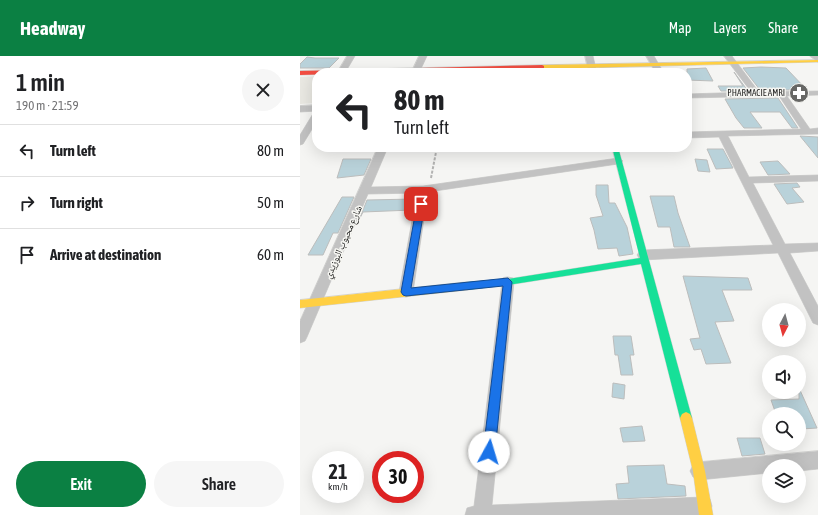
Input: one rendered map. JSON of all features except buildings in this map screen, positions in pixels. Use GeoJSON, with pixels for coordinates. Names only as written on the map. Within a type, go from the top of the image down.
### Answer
{"type":"FeatureCollection","features":[{"type":"Feature","properties":{"kind":"street"},"geometry":{"type":"LineString","coordinates":[[344,68],[351,56]]}},
{"type":"Feature","properties":{"kind":"street"},"geometry":{"type":"LineString","coordinates":[[418,68],[423,56]]}},
{"type":"Feature","properties":{"kind":"street"},"geometry":{"type":"LineString","coordinates":[[589,56],[592,68]]}},
{"type":"Feature","properties":{"kind":"street"},"geometry":{"type":"LineString","coordinates":[[650,56],[657,68]]}},
{"type":"Feature","properties":{"kind":"street"},"geometry":{"type":"LineString","coordinates":[[814,56],[818,61]]}},
{"type":"Feature","properties":{"kind":"street"},"geometry":{"type":"LineString","coordinates":[[613,68],[730,60],[818,61]]}},
{"type":"Feature","properties":{"kind":"street"},"geometry":{"type":"LineString","coordinates":[[730,60],[756,94]]}},
{"type":"Feature","properties":{"kind":"street"},"geometry":{"type":"LineString","coordinates":[[300,73],[312,73]]}},
{"type":"Feature","properties":{"kind":"street"},"geometry":{"type":"LineString","coordinates":[[692,96],[818,93]]}},
{"type":"Feature","properties":{"kind":"street"},"geometry":{"type":"LineString","coordinates":[[781,94],[807,131]]}},
{"type":"Feature","properties":{"kind":"street"},"geometry":{"type":"LineString","coordinates":[[300,109],[312,108]]}},
{"type":"Feature","properties":{"kind":"street"},"geometry":{"type":"LineString","coordinates":[[300,142],[312,122]]}},
{"type":"Feature","properties":{"kind":"street"},"geometry":{"type":"LineString","coordinates":[[692,135],[818,131]]}},
{"type":"Feature","properties":{"kind":"street"},"geometry":{"type":"LineString","coordinates":[[722,134],[818,319]]}},
{"type":"Feature","properties":{"kind":"street","name":"شارع محبوب البوزيدي"},"geometry":{"type":"LineString","coordinates":[[300,337],[317,302],[381,152]]}},
{"type":"Feature","properties":{"kind":"street"},"geometry":{"type":"LineString","coordinates":[[474,515],[704,511],[699,471],[616,152]]}},
{"type":"Feature","properties":{"kind":"street"},"geometry":{"type":"LineString","coordinates":[[365,191],[426,189],[618,161]]}},
{"type":"Feature","properties":{"kind":"street"},"geometry":{"type":"LineString","coordinates":[[745,180],[818,178]]}},
{"type":"Feature","properties":{"kind":"street"},"geometry":{"type":"LineString","coordinates":[[406,292],[426,189]]}},
{"type":"Feature","properties":{"kind":"street"},"geometry":{"type":"LineString","coordinates":[[300,304],[508,282],[644,258],[818,247]]}},
{"type":"Feature","properties":{"kind":"street"},"geometry":{"type":"LineString","coordinates":[[482,515],[508,282]]}},
{"type":"Feature","properties":{"kind":"street"},"geometry":{"type":"LineString","coordinates":[[699,471],[818,460]]}},
{"type":"Feature","properties":{"kind":"path"},"geometry":{"type":"LineString","coordinates":[[426,189],[436,152]]}},
{"type":"Feature","properties":{"kind":"shaded area"},"geometry":{"type":"Polygon","coordinates":[[[312,76],[312,103],[300,104],[300,77],[312,76]]]}},
{"type":"Feature","properties":{"kind":"traffic: fast"},"geometry":{"type":"LineString","coordinates":[[616,152],[686,418]]}},
{"type":"Feature","properties":{"kind":"traffic: fast"},"geometry":{"type":"LineString","coordinates":[[467,286],[508,282],[645,260]]}},
{"type":"Feature","properties":{"kind":"traffic: slow"},"geometry":{"type":"LineString","coordinates":[[542,67],[818,61]]}},
{"type":"Feature","properties":{"kind":"traffic: slow"},"geometry":{"type":"LineString","coordinates":[[300,304],[467,286]]}},
{"type":"Feature","properties":{"kind":"traffic: slow"},"geometry":{"type":"LineString","coordinates":[[686,418],[699,471],[706,515]]}},
{"type":"Feature","properties":{"kind":"traffic: jam"},"geometry":{"type":"LineString","coordinates":[[502,68],[542,67]]}},
{"type":"Feature","properties":{"kind":"traffic: jam"},"geometry":{"type":"LineString","coordinates":[[300,73],[312,73]]}},
{"type":"Feature","properties":{"kind":"place","name":"PHARMACIE AMRI"},"geometry":{"type":"Point","coordinates":[799,93]}},
{"type":"Feature","properties":{"kind":"route"},"geometry":{"type":"LineString","coordinates":[[421,204],[406,292],[508,282],[489,452]]}}]}
